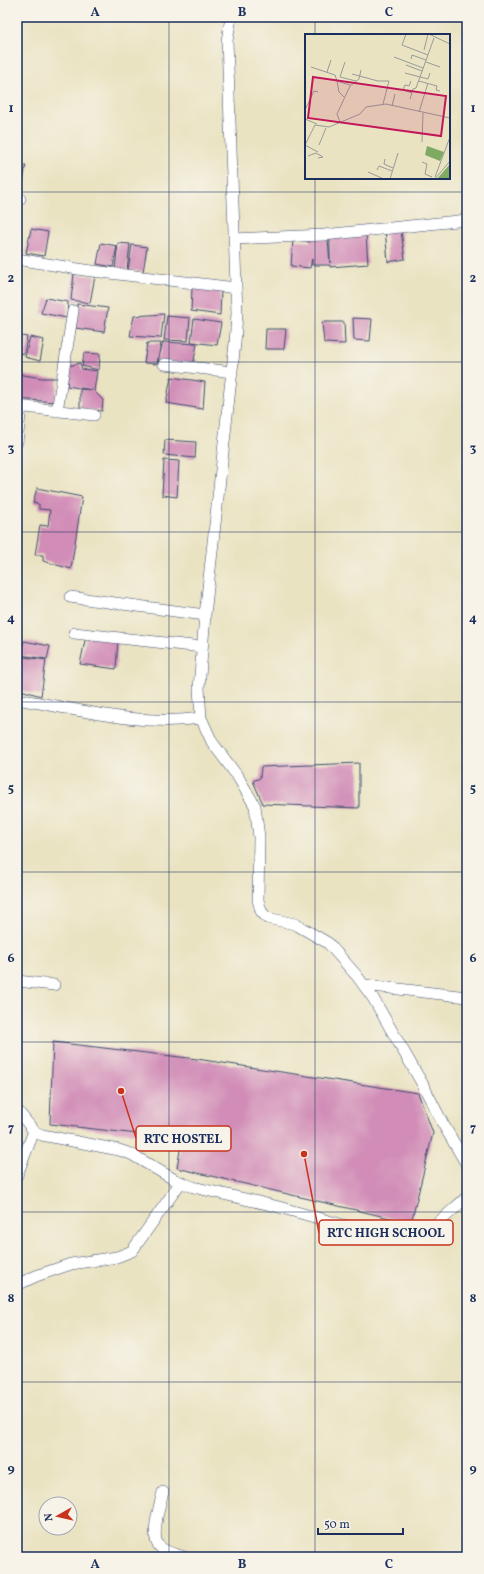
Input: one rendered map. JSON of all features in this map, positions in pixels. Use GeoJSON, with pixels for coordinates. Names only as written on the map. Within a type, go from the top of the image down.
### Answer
{"type":"FeatureCollection","features":[{"type":"Feature","properties":{"kind":"street"},"geometry":{"type":"LineString","coordinates":[[231,17],[227,41],[236,288],[235,343],[202,647],[199,688],[201,718],[212,742],[238,777],[255,806],[259,837],[258,900],[261,911],[267,918],[294,924],[328,943],[364,986],[423,1085],[443,1124],[467,1165]]}},
{"type":"Feature","properties":{"kind":"street"},"geometry":{"type":"LineString","coordinates":[[234,239],[324,235],[467,220]]}},
{"type":"Feature","properties":{"kind":"street"},"geometry":{"type":"LineString","coordinates":[[17,259],[84,270],[236,288]]}},
{"type":"Feature","properties":{"kind":"street"},"geometry":{"type":"LineString","coordinates":[[57,411],[73,311]]}},
{"type":"Feature","properties":{"kind":"street"},"geometry":{"type":"LineString","coordinates":[[164,364],[232,372]]}},
{"type":"Feature","properties":{"kind":"street"},"geometry":{"type":"LineString","coordinates":[[17,442],[19,406],[94,415]]}},
{"type":"Feature","properties":{"kind":"street"},"geometry":{"type":"LineString","coordinates":[[70,597],[205,615]]}},
{"type":"Feature","properties":{"kind":"street"},"geometry":{"type":"LineString","coordinates":[[74,633],[202,647]]}},
{"type":"Feature","properties":{"kind":"street"},"geometry":{"type":"LineString","coordinates":[[17,699],[150,720],[178,721],[201,718]]}},
{"type":"Feature","properties":{"kind":"street"},"geometry":{"type":"LineString","coordinates":[[17,981],[54,985]]}},
{"type":"Feature","properties":{"kind":"street"},"geometry":{"type":"LineString","coordinates":[[364,986],[467,997]]}},
{"type":"Feature","properties":{"kind":"street"},"geometry":{"type":"LineString","coordinates":[[17,1110],[34,1130],[56,1138],[104,1146],[131,1154],[181,1182],[275,1206],[392,1239],[418,1236],[430,1229],[467,1197]]}},
{"type":"Feature","properties":{"kind":"street"},"geometry":{"type":"LineString","coordinates":[[17,1175],[34,1130]]}},
{"type":"Feature","properties":{"kind":"street"},"geometry":{"type":"LineString","coordinates":[[17,1285],[36,1276],[72,1264],[118,1257],[132,1251],[181,1182]]}},
{"type":"Feature","properties":{"kind":"street"},"geometry":{"type":"LineString","coordinates":[[163,1492],[155,1532],[156,1540],[160,1547],[183,1557]]}},
{"type":"Feature","properties":{"kind":"building"},"geometry":{"type":"Polygon","coordinates":[[[17,164],[26,165],[22,187],[17,186],[17,164]]]}},
{"type":"Feature","properties":{"kind":"building"},"geometry":{"type":"Polygon","coordinates":[[[31,229],[48,232],[44,256],[26,253],[31,229]]]}},
{"type":"Feature","properties":{"kind":"building"},"geometry":{"type":"Polygon","coordinates":[[[385,229],[401,231],[405,259],[388,262],[385,229]]]}},
{"type":"Feature","properties":{"kind":"building"},"geometry":{"type":"Polygon","coordinates":[[[366,234],[368,264],[330,267],[330,265],[312,265],[312,259],[310,268],[291,266],[293,240],[310,242],[310,236],[328,240],[330,263],[330,238],[366,234]]]}},
{"type":"Feature","properties":{"kind":"building"},"geometry":{"type":"Polygon","coordinates":[[[101,243],[117,246],[113,267],[97,264],[101,243]]]}},
{"type":"Feature","properties":{"kind":"building"},"geometry":{"type":"Polygon","coordinates":[[[118,243],[130,244],[127,270],[115,269],[118,243]]]}},
{"type":"Feature","properties":{"kind":"building"},"geometry":{"type":"Polygon","coordinates":[[[132,245],[147,247],[143,272],[128,270],[132,245]]]}},
{"type":"Feature","properties":{"kind":"building"},"geometry":{"type":"Polygon","coordinates":[[[74,274],[95,276],[90,303],[71,300],[74,274]]]}},
{"type":"Feature","properties":{"kind":"building"},"geometry":{"type":"Polygon","coordinates":[[[192,288],[221,291],[220,315],[191,311],[192,288]]]}},
{"type":"Feature","properties":{"kind":"building"},"geometry":{"type":"Polygon","coordinates":[[[46,298],[68,302],[67,318],[41,313],[46,298]]]}},
{"type":"Feature","properties":{"kind":"building"},"geometry":{"type":"Polygon","coordinates":[[[77,304],[108,308],[104,332],[75,328],[77,304]]]}},
{"type":"Feature","properties":{"kind":"building"},"geometry":{"type":"Polygon","coordinates":[[[164,314],[161,338],[130,336],[134,316],[164,314]]]}},
{"type":"Feature","properties":{"kind":"building"},"geometry":{"type":"Polygon","coordinates":[[[167,316],[190,318],[188,341],[164,340],[167,316]]]}},
{"type":"Feature","properties":{"kind":"building"},"geometry":{"type":"Polygon","coordinates":[[[353,318],[372,319],[370,341],[354,340],[353,318]]]}},
{"type":"Feature","properties":{"kind":"building"},"geometry":{"type":"Polygon","coordinates":[[[194,319],[221,323],[217,345],[191,342],[194,319]]]}},
{"type":"Feature","properties":{"kind":"building"},"geometry":{"type":"Polygon","coordinates":[[[322,322],[344,322],[345,344],[324,343],[322,322]]]}},
{"type":"Feature","properties":{"kind":"building"},"geometry":{"type":"Polygon","coordinates":[[[266,329],[286,329],[284,349],[265,349],[266,329]]]}},
{"type":"Feature","properties":{"kind":"building"},"geometry":{"type":"Polygon","coordinates":[[[17,335],[27,337],[24,354],[17,352],[17,335]]]}},
{"type":"Feature","properties":{"kind":"building"},"geometry":{"type":"Polygon","coordinates":[[[30,337],[44,340],[40,361],[25,357],[30,337]]]}},
{"type":"Feature","properties":{"kind":"building"},"geometry":{"type":"Polygon","coordinates":[[[163,342],[197,344],[193,365],[158,361],[163,342]]]}},
{"type":"Feature","properties":{"kind":"building"},"geometry":{"type":"Polygon","coordinates":[[[147,343],[161,343],[157,364],[144,363],[147,343]]]}},
{"type":"Feature","properties":{"kind":"building"},"geometry":{"type":"Polygon","coordinates":[[[84,353],[100,354],[99,370],[82,366],[84,353]]]}},
{"type":"Feature","properties":{"kind":"building"},"geometry":{"type":"Polygon","coordinates":[[[80,363],[82,369],[97,371],[94,391],[103,400],[102,411],[80,409],[80,389],[92,390],[67,386],[69,366],[80,363]]]}},
{"type":"Feature","properties":{"kind":"building"},"geometry":{"type":"Polygon","coordinates":[[[17,374],[42,378],[58,378],[55,402],[17,399],[17,374]]]}},
{"type":"Feature","properties":{"kind":"building"},"geometry":{"type":"Polygon","coordinates":[[[171,377],[205,382],[203,409],[166,403],[171,377]]]}},
{"type":"Feature","properties":{"kind":"building"},"geometry":{"type":"Polygon","coordinates":[[[165,440],[196,442],[195,458],[164,455],[165,440]]]}},
{"type":"Feature","properties":{"kind":"building"},"geometry":{"type":"Polygon","coordinates":[[[164,460],[179,461],[177,497],[162,495],[164,460]]]}},
{"type":"Feature","properties":{"kind":"building"},"geometry":{"type":"Polygon","coordinates":[[[37,488],[82,497],[71,569],[43,561],[43,555],[35,555],[40,525],[48,526],[50,510],[39,509],[39,504],[33,503],[37,488]]]}},
{"type":"Feature","properties":{"kind":"building"},"geometry":{"type":"Polygon","coordinates":[[[86,636],[118,640],[116,669],[80,664],[86,636]]]}},
{"type":"Feature","properties":{"kind":"building"},"geometry":{"type":"Polygon","coordinates":[[[24,641],[50,646],[47,659],[20,655],[24,641]]]}},
{"type":"Feature","properties":{"kind":"building"},"geometry":{"type":"Polygon","coordinates":[[[17,656],[46,660],[41,696],[17,689],[17,656]]]}},
{"type":"Feature","properties":{"kind":"building"},"geometry":{"type":"Polygon","coordinates":[[[359,763],[359,808],[263,804],[253,781],[260,778],[261,767],[359,763]]]}},
{"type":"Feature","properties":{"kind":"building"},"geometry":{"type":"Polygon","coordinates":[[[53,1042],[197,1059],[418,1093],[433,1133],[411,1223],[177,1168],[182,1139],[50,1124],[53,1042]]]}},
{"type":"Feature","properties":{"kind":"place","name":"RTC HOSTEL"},"geometry":{"type":"Point","coordinates":[121,1091]}},
{"type":"Feature","properties":{"kind":"place","name":"RTC HIGH SCHOOL"},"geometry":{"type":"Point","coordinates":[304,1154]}}]}
